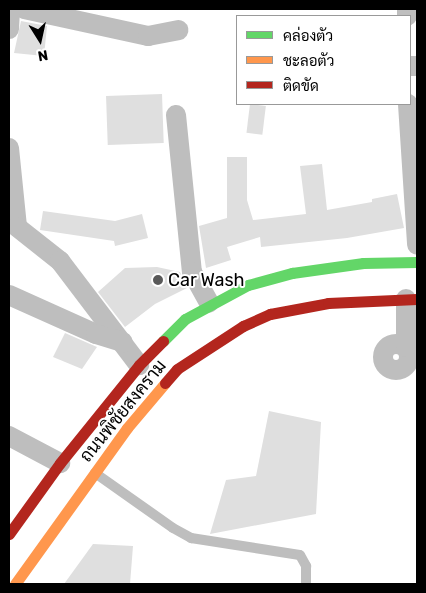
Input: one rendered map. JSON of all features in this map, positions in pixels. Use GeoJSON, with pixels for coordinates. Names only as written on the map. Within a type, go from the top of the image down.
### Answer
{"type":"FeatureCollection","features":[{"type":"Feature","properties":{"kind":"main road","name":"ถนนพิชัยสงคราม"},"geometry":{"type":"LineString","coordinates":[[9,534],[60,462],[164,336],[209,304],[248,285],[292,273],[363,263],[417,262]]}},
{"type":"Feature","properties":{"kind":"main road","name":"ถนนพิชัยสงคราม"},"geometry":{"type":"LineString","coordinates":[[15,584],[127,428],[177,369],[243,326],[270,314],[300,307],[412,299]]}},
{"type":"Feature","properties":{"kind":"street"},"geometry":{"type":"LineString","coordinates":[[9,28],[10,9]]}},
{"type":"Feature","properties":{"kind":"street"},"geometry":{"type":"LineString","coordinates":[[24,9],[148,36],[178,30]]}},
{"type":"Feature","properties":{"kind":"street"},"geometry":{"type":"LineString","coordinates":[[408,105],[417,245]]}},
{"type":"Feature","properties":{"kind":"street"},"geometry":{"type":"LineString","coordinates":[[176,115],[192,272],[209,304]]}},
{"type":"Feature","properties":{"kind":"street"},"geometry":{"type":"LineString","coordinates":[[9,148],[16,227],[60,261],[139,365]]}},
{"type":"Feature","properties":{"kind":"street"},"geometry":{"type":"LineString","coordinates":[[9,294],[96,334],[123,342]]}},
{"type":"Feature","properties":{"kind":"street"},"geometry":{"type":"LineString","coordinates":[[406,347],[412,299]]}},
{"type":"Feature","properties":{"kind":"street"},"geometry":{"type":"LineString","coordinates":[[9,436],[60,462]]}},
{"type":"Feature","properties":{"kind":"lane"},"geometry":{"type":"LineString","coordinates":[[95,472],[173,528],[191,538],[300,556],[306,566],[306,584]]}},
{"type":"Feature","properties":{"kind":"building"},"geometry":{"type":"Polygon","coordinates":[[[21,21],[47,26],[44,56],[14,53],[21,21]]]}},
{"type":"Feature","properties":{"kind":"building"},"geometry":{"type":"Polygon","coordinates":[[[162,94],[164,143],[108,145],[106,96],[162,94]]]}},
{"type":"Feature","properties":{"kind":"building"},"geometry":{"type":"Polygon","coordinates":[[[250,105],[266,106],[262,135],[246,133],[250,105]]]}},
{"type":"Feature","properties":{"kind":"building"},"geometry":{"type":"Polygon","coordinates":[[[227,157],[247,157],[247,200],[253,220],[306,214],[300,166],[322,164],[327,210],[372,202],[372,199],[397,194],[404,228],[347,238],[261,247],[260,237],[227,247],[231,260],[206,268],[199,226],[227,218],[227,157]]]}},
{"type":"Feature","properties":{"kind":"building"},"geometry":{"type":"Polygon","coordinates":[[[43,211],[115,221],[142,214],[148,238],[115,246],[114,241],[40,230],[43,211]]]}},
{"type":"Feature","properties":{"kind":"building"},"geometry":{"type":"Polygon","coordinates":[[[157,267],[180,272],[187,288],[155,304],[125,327],[98,292],[125,268],[157,267]]]}},
{"type":"Feature","properties":{"kind":"building"},"geometry":{"type":"Polygon","coordinates":[[[65,333],[97,347],[82,369],[53,357],[65,333]]]}},
{"type":"Feature","properties":{"kind":"building"},"geometry":{"type":"Polygon","coordinates":[[[269,411],[321,422],[316,514],[210,534],[226,480],[256,476],[269,411]]]}},
{"type":"Feature","properties":{"kind":"building"},"geometry":{"type":"Polygon","coordinates":[[[93,544],[133,546],[130,584],[64,584],[93,544]]]}},
{"type":"Feature","properties":{"kind":"traffic: fast"},"geometry":{"type":"LineString","coordinates":[[163,341],[185,319],[248,285],[292,273],[363,263],[417,262]]}},
{"type":"Feature","properties":{"kind":"traffic: slow"},"geometry":{"type":"LineString","coordinates":[[15,584],[127,428],[165,383]]}},
{"type":"Feature","properties":{"kind":"traffic: jam"},"geometry":{"type":"LineString","coordinates":[[165,383],[177,369],[243,326],[270,314],[328,303],[417,299]]}},
{"type":"Feature","properties":{"kind":"traffic: jam"},"geometry":{"type":"LineString","coordinates":[[9,534],[60,463],[139,365],[163,341]]}},
{"type":"Feature","properties":{"kind":"place","name":"Car Wash"},"geometry":{"type":"Point","coordinates":[158,280]}}]}
